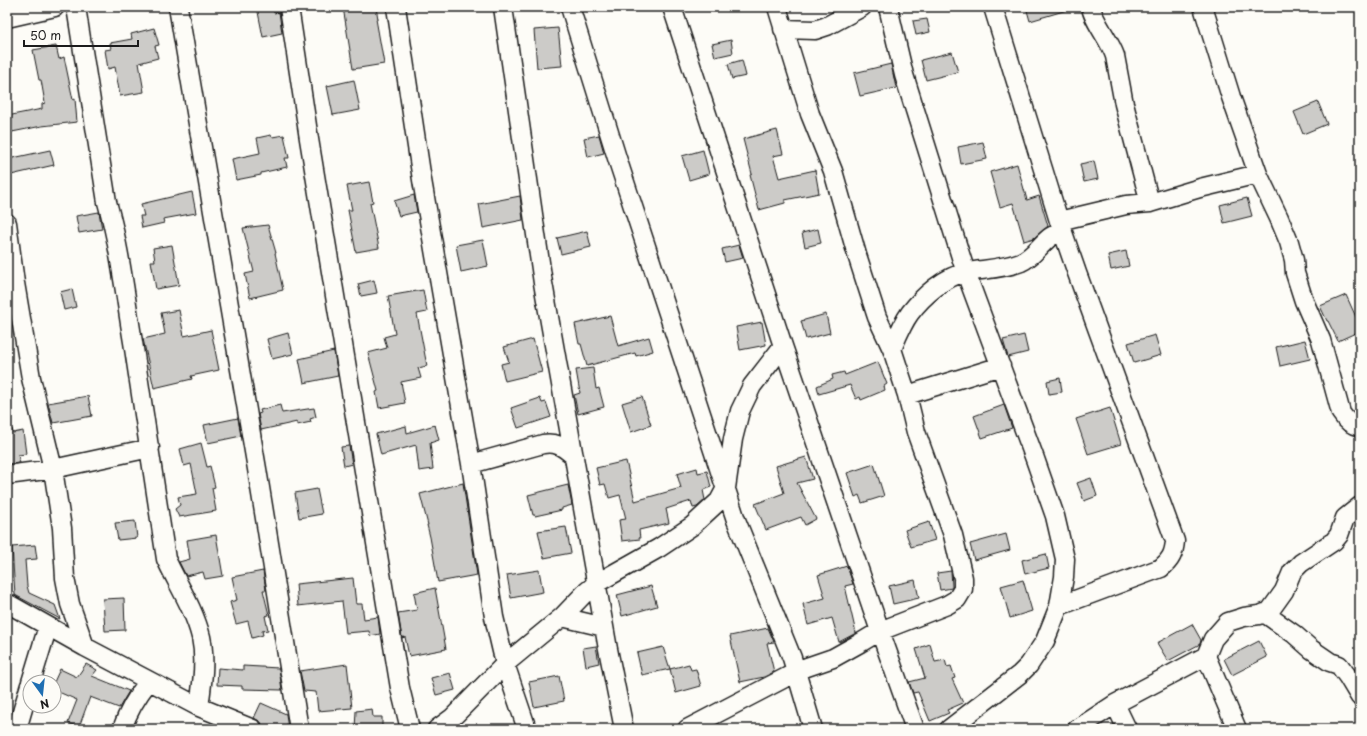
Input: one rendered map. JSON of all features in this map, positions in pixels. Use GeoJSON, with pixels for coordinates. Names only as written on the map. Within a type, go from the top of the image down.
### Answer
{"type":"FeatureCollection","features":[{"type":"Feature","properties":{"kind":"street"},"geometry":{"type":"LineString","coordinates":[[7,18],[55,7]]}},
{"type":"Feature","properties":{"kind":"street"},"geometry":{"type":"LineString","coordinates":[[76,7],[107,202],[113,222],[127,298],[132,341],[150,448],[166,559],[183,591],[194,616],[201,638],[203,669],[199,707]]}},
{"type":"Feature","properties":{"kind":"street"},"geometry":{"type":"LineString","coordinates":[[178,7],[257,469],[299,729]]}},
{"type":"Feature","properties":{"kind":"street"},"geometry":{"type":"LineString","coordinates":[[289,7],[309,139],[400,688],[410,729]]}},
{"type":"Feature","properties":{"kind":"street"},"geometry":{"type":"LineString","coordinates":[[396,7],[422,180],[471,464],[493,610],[505,664],[527,729]]}},
{"type":"Feature","properties":{"kind":"street"},"geometry":{"type":"LineString","coordinates":[[503,7],[543,283],[604,626],[624,729]]}},
{"type":"Feature","properties":{"kind":"street"},"geometry":{"type":"LineString","coordinates":[[570,7],[736,520],[792,658],[814,728]]}},
{"type":"Feature","properties":{"kind":"street"},"geometry":{"type":"LineString","coordinates":[[672,7],[783,346],[915,729]]}},
{"type":"Feature","properties":{"kind":"street"},"geometry":{"type":"LineString","coordinates":[[688,729],[804,668],[832,658],[880,631],[946,605],[957,599],[963,590],[963,578],[952,535],[916,432],[907,395],[892,349],[877,317],[857,255],[833,171],[810,114],[777,7]]}},
{"type":"Feature","properties":{"kind":"street"},"geometry":{"type":"LineString","coordinates":[[783,29],[815,30],[827,26],[862,7]]}},
{"type":"Feature","properties":{"kind":"street"},"geometry":{"type":"LineString","coordinates":[[888,7],[904,75],[966,272],[1055,516],[1065,558],[1064,577],[1059,606],[1045,641],[1029,665],[1015,678],[949,729]]}},
{"type":"Feature","properties":{"kind":"street"},"geometry":{"type":"LineString","coordinates":[[993,7],[1061,226],[1097,332],[1175,540],[1174,551],[1170,560],[1161,568],[1059,606]]}},
{"type":"Feature","properties":{"kind":"street"},"geometry":{"type":"LineString","coordinates":[[1091,7],[1094,17],[1115,56],[1124,104],[1150,202]]}},
{"type":"Feature","properties":{"kind":"street"},"geometry":{"type":"LineString","coordinates":[[1203,7],[1230,97],[1258,174],[1289,242],[1294,260],[1294,273],[1321,340],[1341,413],[1345,420],[1352,425],[1360,427]]}},
{"type":"Feature","properties":{"kind":"street"},"geometry":{"type":"LineString","coordinates":[[892,349],[897,335],[921,300],[946,281],[956,276],[966,272],[1005,267],[1023,261],[1032,255],[1061,226],[1126,205],[1150,202],[1258,174]]}},
{"type":"Feature","properties":{"kind":"street"},"geometry":{"type":"LineString","coordinates":[[7,223],[15,282],[32,378],[53,469],[62,528],[65,578],[70,604],[85,647]]}},
{"type":"Feature","properties":{"kind":"street"},"geometry":{"type":"LineString","coordinates":[[437,729],[452,718],[505,664],[562,617],[597,583],[659,548],[692,526],[719,501],[726,488],[733,439],[740,411],[752,386],[783,346]]}},
{"type":"Feature","properties":{"kind":"street"},"geometry":{"type":"LineString","coordinates":[[907,395],[1001,366]]}},
{"type":"Feature","properties":{"kind":"street"},"geometry":{"type":"LineString","coordinates":[[471,464],[551,443],[564,447],[574,456]]}},
{"type":"Feature","properties":{"kind":"street"},"geometry":{"type":"LineString","coordinates":[[7,475],[53,469],[150,448]]}},
{"type":"Feature","properties":{"kind":"street"},"geometry":{"type":"LineString","coordinates":[[1077,729],[1115,704],[1206,656],[1213,639],[1228,622],[1269,612],[1284,591],[1292,572],[1301,562],[1334,541],[1345,518],[1360,506]]}},
{"type":"Feature","properties":{"kind":"street"},"geometry":{"type":"LineString","coordinates":[[7,603],[149,682],[199,707],[217,722],[253,729]]}},
{"type":"Feature","properties":{"kind":"street"},"geometry":{"type":"LineString","coordinates":[[1264,613],[1294,634],[1311,649],[1330,662],[1339,665],[1360,697]]}},
{"type":"Feature","properties":{"kind":"street"},"geometry":{"type":"LineString","coordinates":[[562,617],[604,626]]}},
{"type":"Feature","properties":{"kind":"street"},"geometry":{"type":"LineString","coordinates":[[33,674],[48,626]]}},
{"type":"Feature","properties":{"kind":"street"},"geometry":{"type":"LineString","coordinates":[[1206,656],[1237,729]]}},
{"type":"Feature","properties":{"kind":"street"},"geometry":{"type":"LineString","coordinates":[[122,729],[132,706],[149,682]]}},
{"type":"Feature","properties":{"kind":"street"},"geometry":{"type":"LineString","coordinates":[[1115,704],[1127,729]]}},
{"type":"Feature","properties":{"kind":"street"},"geometry":{"type":"LineString","coordinates":[[17,729],[22,712]]}},
{"type":"Feature","properties":{"kind":"building"},"geometry":{"type":"Polygon","coordinates":[[[257,7],[273,7],[274,13],[279,12],[282,33],[263,37],[257,7]]]}},
{"type":"Feature","properties":{"kind":"building"},"geometry":{"type":"Polygon","coordinates":[[[343,7],[376,7],[378,19],[376,19],[384,64],[353,69],[343,7]]]}},
{"type":"Feature","properties":{"kind":"building"},"geometry":{"type":"Polygon","coordinates":[[[1026,7],[1066,7],[1067,10],[1030,21],[1026,7]]]}},
{"type":"Feature","properties":{"kind":"building"},"geometry":{"type":"Polygon","coordinates":[[[927,19],[930,32],[916,35],[913,21],[927,19]]]}},
{"type":"Feature","properties":{"kind":"building"},"geometry":{"type":"Polygon","coordinates":[[[154,28],[159,45],[155,46],[158,58],[139,63],[144,92],[120,96],[115,67],[108,69],[105,50],[111,49],[110,43],[132,39],[131,34],[154,28]]]}},
{"type":"Feature","properties":{"kind":"building"},"geometry":{"type":"Polygon","coordinates":[[[558,28],[562,66],[537,68],[534,30],[558,28]]]}},
{"type":"Feature","properties":{"kind":"building"},"geometry":{"type":"Polygon","coordinates":[[[731,40],[733,53],[715,57],[712,44],[731,40]]]}},
{"type":"Feature","properties":{"kind":"building"},"geometry":{"type":"Polygon","coordinates":[[[56,46],[59,59],[64,57],[73,100],[75,99],[77,122],[42,126],[7,133],[7,116],[42,109],[42,104],[45,103],[33,50],[56,46]]]}},
{"type":"Feature","properties":{"kind":"building"},"geometry":{"type":"Polygon","coordinates":[[[952,52],[958,72],[926,80],[921,60],[952,52]]]}},
{"type":"Feature","properties":{"kind":"building"},"geometry":{"type":"Polygon","coordinates":[[[742,60],[746,76],[732,79],[728,64],[742,60]]]}},
{"type":"Feature","properties":{"kind":"building"},"geometry":{"type":"Polygon","coordinates":[[[891,64],[896,88],[860,96],[854,73],[891,64]]]}},
{"type":"Feature","properties":{"kind":"building"},"geometry":{"type":"Polygon","coordinates":[[[354,80],[360,110],[333,115],[327,86],[354,80]]]}},
{"type":"Feature","properties":{"kind":"building"},"geometry":{"type":"Polygon","coordinates":[[[1318,102],[1327,124],[1303,134],[1294,112],[1318,102]]]}},
{"type":"Feature","properties":{"kind":"building"},"geometry":{"type":"Polygon","coordinates":[[[777,130],[783,154],[773,156],[779,178],[815,170],[819,193],[785,200],[785,203],[759,210],[743,139],[777,130]]]}},
{"type":"Feature","properties":{"kind":"building"},"geometry":{"type":"Polygon","coordinates":[[[271,135],[272,137],[284,135],[289,158],[285,158],[287,167],[261,173],[261,175],[236,180],[232,159],[260,153],[257,138],[271,135]]]}},
{"type":"Feature","properties":{"kind":"building"},"geometry":{"type":"Polygon","coordinates":[[[599,135],[604,153],[588,157],[584,138],[599,135]]]}},
{"type":"Feature","properties":{"kind":"building"},"geometry":{"type":"Polygon","coordinates":[[[983,142],[987,159],[961,164],[958,147],[983,142]]]}},
{"type":"Feature","properties":{"kind":"building"},"geometry":{"type":"Polygon","coordinates":[[[50,150],[54,165],[11,175],[8,159],[50,150]]]}},
{"type":"Feature","properties":{"kind":"building"},"geometry":{"type":"Polygon","coordinates":[[[703,150],[709,174],[689,180],[682,156],[703,150]]]}},
{"type":"Feature","properties":{"kind":"building"},"geometry":{"type":"Polygon","coordinates":[[[1094,161],[1098,179],[1084,182],[1080,164],[1094,161]]]}},
{"type":"Feature","properties":{"kind":"building"},"geometry":{"type":"Polygon","coordinates":[[[1017,164],[1027,200],[1039,196],[1048,226],[1034,238],[1024,241],[1013,203],[1000,207],[990,172],[1017,164]]]}},
{"type":"Feature","properties":{"kind":"building"},"geometry":{"type":"Polygon","coordinates":[[[369,182],[373,202],[370,203],[379,248],[356,252],[348,210],[352,210],[347,186],[369,182]]]}},
{"type":"Feature","properties":{"kind":"building"},"geometry":{"type":"Polygon","coordinates":[[[192,192],[196,213],[163,219],[164,223],[142,228],[140,216],[144,216],[141,204],[192,192]]]}},
{"type":"Feature","properties":{"kind":"building"},"geometry":{"type":"Polygon","coordinates":[[[414,195],[417,212],[399,216],[394,201],[414,195]]]}},
{"type":"Feature","properties":{"kind":"building"},"geometry":{"type":"Polygon","coordinates":[[[520,196],[523,220],[483,228],[479,204],[520,196]]]}},
{"type":"Feature","properties":{"kind":"building"},"geometry":{"type":"Polygon","coordinates":[[[1247,198],[1252,216],[1224,223],[1220,205],[1247,198]]]}},
{"type":"Feature","properties":{"kind":"building"},"geometry":{"type":"Polygon","coordinates":[[[99,212],[102,229],[79,233],[76,216],[99,212]]]}},
{"type":"Feature","properties":{"kind":"building"},"geometry":{"type":"Polygon","coordinates":[[[268,225],[276,253],[283,290],[250,298],[245,274],[254,272],[243,228],[268,225]]]}},
{"type":"Feature","properties":{"kind":"building"},"geometry":{"type":"Polygon","coordinates":[[[818,229],[821,243],[805,247],[802,233],[818,229]]]}},
{"type":"Feature","properties":{"kind":"building"},"geometry":{"type":"Polygon","coordinates":[[[587,231],[591,247],[561,254],[557,238],[587,231]]]}},
{"type":"Feature","properties":{"kind":"building"},"geometry":{"type":"Polygon","coordinates":[[[483,240],[488,266],[461,272],[456,245],[483,240]]]}},
{"type":"Feature","properties":{"kind":"building"},"geometry":{"type":"Polygon","coordinates":[[[172,245],[179,285],[156,289],[151,261],[155,261],[153,248],[172,245]]]}},
{"type":"Feature","properties":{"kind":"building"},"geometry":{"type":"Polygon","coordinates":[[[739,245],[743,258],[725,262],[722,249],[739,245]]]}},
{"type":"Feature","properties":{"kind":"building"},"geometry":{"type":"Polygon","coordinates":[[[1126,251],[1129,266],[1111,270],[1108,255],[1126,251]]]}},
{"type":"Feature","properties":{"kind":"building"},"geometry":{"type":"Polygon","coordinates":[[[374,280],[377,293],[361,296],[358,284],[374,280]]]}},
{"type":"Feature","properties":{"kind":"building"},"geometry":{"type":"Polygon","coordinates":[[[72,289],[76,307],[64,310],[60,292],[72,289]]]}},
{"type":"Feature","properties":{"kind":"building"},"geometry":{"type":"Polygon","coordinates":[[[423,290],[427,312],[417,314],[427,366],[418,368],[421,378],[401,382],[405,403],[379,408],[376,392],[378,391],[368,353],[387,348],[384,337],[395,334],[388,296],[423,290]]]}},
{"type":"Feature","properties":{"kind":"building"},"geometry":{"type":"Polygon","coordinates":[[[1346,295],[1356,317],[1360,315],[1360,331],[1338,341],[1320,306],[1346,295]]]}},
{"type":"Feature","properties":{"kind":"building"},"geometry":{"type":"Polygon","coordinates":[[[179,310],[184,336],[211,330],[219,370],[191,376],[192,379],[154,388],[143,339],[165,334],[161,313],[179,310]]]}},
{"type":"Feature","properties":{"kind":"building"},"geometry":{"type":"Polygon","coordinates":[[[826,314],[830,333],[806,339],[801,321],[826,314]]]}},
{"type":"Feature","properties":{"kind":"building"},"geometry":{"type":"Polygon","coordinates":[[[610,316],[618,346],[649,337],[653,351],[636,356],[635,353],[587,366],[581,344],[579,344],[575,324],[610,316]]]}},
{"type":"Feature","properties":{"kind":"building"},"geometry":{"type":"Polygon","coordinates":[[[762,322],[766,345],[740,350],[736,327],[762,322]]]}},
{"type":"Feature","properties":{"kind":"building"},"geometry":{"type":"Polygon","coordinates":[[[288,333],[293,354],[272,359],[267,339],[288,333]]]}},
{"type":"Feature","properties":{"kind":"building"},"geometry":{"type":"Polygon","coordinates":[[[1024,335],[1028,352],[1008,357],[1003,340],[1024,335]]]}},
{"type":"Feature","properties":{"kind":"building"},"geometry":{"type":"Polygon","coordinates":[[[1155,335],[1161,355],[1134,363],[1128,343],[1155,335]]]}},
{"type":"Feature","properties":{"kind":"building"},"geometry":{"type":"Polygon","coordinates":[[[533,339],[542,372],[505,381],[501,364],[509,362],[504,347],[533,339]]]}},
{"type":"Feature","properties":{"kind":"building"},"geometry":{"type":"Polygon","coordinates":[[[1305,340],[1310,359],[1280,366],[1276,347],[1305,340]]]}},
{"type":"Feature","properties":{"kind":"building"},"geometry":{"type":"Polygon","coordinates":[[[334,351],[338,376],[304,383],[299,359],[334,351]]]}},
{"type":"Feature","properties":{"kind":"building"},"geometry":{"type":"Polygon","coordinates":[[[878,362],[887,384],[884,386],[885,390],[861,400],[860,397],[856,399],[850,385],[819,394],[817,386],[833,379],[832,375],[844,372],[845,375],[878,362]]]}},
{"type":"Feature","properties":{"kind":"building"},"geometry":{"type":"Polygon","coordinates":[[[593,368],[596,389],[599,388],[604,407],[578,414],[574,395],[580,393],[576,370],[593,368]]]}},
{"type":"Feature","properties":{"kind":"building"},"geometry":{"type":"Polygon","coordinates":[[[1060,378],[1062,392],[1049,394],[1047,381],[1060,378]]]}},
{"type":"Feature","properties":{"kind":"building"},"geometry":{"type":"Polygon","coordinates":[[[88,396],[92,416],[53,423],[48,403],[88,396]]]}},
{"type":"Feature","properties":{"kind":"building"},"geometry":{"type":"Polygon","coordinates":[[[642,397],[651,425],[631,432],[622,403],[642,397]]]}},
{"type":"Feature","properties":{"kind":"building"},"geometry":{"type":"Polygon","coordinates":[[[540,398],[542,403],[546,402],[551,417],[518,428],[511,408],[540,398]]]}},
{"type":"Feature","properties":{"kind":"building"},"geometry":{"type":"Polygon","coordinates":[[[280,405],[282,413],[314,408],[316,417],[310,419],[311,422],[297,425],[297,422],[261,430],[258,414],[261,413],[260,410],[280,405]]]}},
{"type":"Feature","properties":{"kind":"building"},"geometry":{"type":"Polygon","coordinates":[[[1004,405],[1012,428],[982,438],[974,416],[1004,405]]]}},
{"type":"Feature","properties":{"kind":"building"},"geometry":{"type":"Polygon","coordinates":[[[1110,408],[1121,444],[1088,454],[1076,419],[1110,408]]]}},
{"type":"Feature","properties":{"kind":"building"},"geometry":{"type":"Polygon","coordinates":[[[238,418],[241,436],[208,443],[204,425],[238,418]]]}},
{"type":"Feature","properties":{"kind":"building"},"geometry":{"type":"Polygon","coordinates":[[[435,425],[439,440],[430,443],[433,469],[419,471],[416,445],[381,455],[376,434],[406,426],[407,433],[435,425]]]}},
{"type":"Feature","properties":{"kind":"building"},"geometry":{"type":"Polygon","coordinates":[[[7,429],[12,429],[13,433],[23,431],[26,454],[18,455],[20,463],[7,464],[7,429]]]}},
{"type":"Feature","properties":{"kind":"building"},"geometry":{"type":"Polygon","coordinates":[[[201,443],[207,467],[210,466],[215,487],[212,488],[216,511],[179,517],[175,509],[180,505],[178,497],[197,494],[191,464],[184,466],[180,449],[201,443]]]}},
{"type":"Feature","properties":{"kind":"building"},"geometry":{"type":"Polygon","coordinates":[[[349,446],[352,464],[344,466],[341,447],[349,446]]]}},
{"type":"Feature","properties":{"kind":"building"},"geometry":{"type":"Polygon","coordinates":[[[806,457],[813,479],[797,483],[816,519],[805,525],[801,517],[766,530],[755,504],[784,493],[776,466],[806,457]]]}},
{"type":"Feature","properties":{"kind":"building"},"geometry":{"type":"Polygon","coordinates":[[[626,461],[635,501],[681,488],[677,474],[697,468],[698,473],[707,471],[711,487],[703,490],[705,500],[697,507],[693,508],[691,501],[666,509],[669,523],[639,530],[640,539],[622,541],[619,520],[626,519],[620,495],[609,498],[605,484],[600,485],[596,468],[626,461]]]}},
{"type":"Feature","properties":{"kind":"building"},"geometry":{"type":"Polygon","coordinates":[[[874,464],[884,496],[862,503],[859,495],[855,497],[847,473],[874,464]]]}},
{"type":"Feature","properties":{"kind":"building"},"geometry":{"type":"Polygon","coordinates":[[[1091,478],[1097,496],[1084,501],[1077,483],[1091,478]]]}},
{"type":"Feature","properties":{"kind":"building"},"geometry":{"type":"Polygon","coordinates":[[[463,483],[477,575],[438,582],[428,525],[420,494],[463,483]]]}},
{"type":"Feature","properties":{"kind":"building"},"geometry":{"type":"Polygon","coordinates":[[[568,485],[572,505],[562,508],[562,510],[535,516],[533,515],[528,495],[568,485]]]}},
{"type":"Feature","properties":{"kind":"building"},"geometry":{"type":"Polygon","coordinates":[[[317,489],[322,514],[299,518],[295,493],[317,489]]]}},
{"type":"Feature","properties":{"kind":"building"},"geometry":{"type":"Polygon","coordinates":[[[135,521],[137,538],[118,540],[115,523],[135,521]]]}},
{"type":"Feature","properties":{"kind":"building"},"geometry":{"type":"Polygon","coordinates":[[[929,522],[935,540],[911,547],[905,530],[929,522]]]}},
{"type":"Feature","properties":{"kind":"building"},"geometry":{"type":"Polygon","coordinates":[[[566,527],[571,553],[544,558],[538,531],[566,527]]]}},
{"type":"Feature","properties":{"kind":"building"},"geometry":{"type":"Polygon","coordinates":[[[1006,534],[1010,550],[974,560],[970,544],[1006,534]]]}},
{"type":"Feature","properties":{"kind":"building"},"geometry":{"type":"Polygon","coordinates":[[[216,535],[223,576],[205,579],[203,572],[186,576],[179,562],[190,559],[187,540],[216,535]]]}},
{"type":"Feature","properties":{"kind":"building"},"geometry":{"type":"Polygon","coordinates":[[[35,545],[37,559],[25,560],[29,593],[55,605],[60,619],[15,595],[12,547],[35,545]]]}},
{"type":"Feature","properties":{"kind":"building"},"geometry":{"type":"Polygon","coordinates":[[[1046,554],[1049,568],[1025,574],[1022,560],[1046,554]]]}},
{"type":"Feature","properties":{"kind":"building"},"geometry":{"type":"Polygon","coordinates":[[[847,566],[853,584],[845,586],[856,633],[839,642],[832,618],[808,625],[803,604],[825,598],[818,575],[847,566]]]}},
{"type":"Feature","properties":{"kind":"building"},"geometry":{"type":"Polygon","coordinates":[[[539,570],[543,592],[511,598],[507,575],[539,570]]]}},
{"type":"Feature","properties":{"kind":"building"},"geometry":{"type":"Polygon","coordinates":[[[263,571],[266,590],[263,590],[269,615],[265,616],[268,630],[262,631],[263,635],[252,638],[248,621],[236,624],[230,602],[237,600],[232,577],[263,571]]]}},
{"type":"Feature","properties":{"kind":"building"},"geometry":{"type":"Polygon","coordinates":[[[951,571],[952,588],[940,590],[937,573],[951,571]]]}},
{"type":"Feature","properties":{"kind":"building"},"geometry":{"type":"Polygon","coordinates":[[[353,578],[356,604],[362,604],[364,619],[378,617],[380,634],[370,636],[369,631],[346,633],[342,601],[298,606],[296,584],[353,578]]]}},
{"type":"Feature","properties":{"kind":"building"},"geometry":{"type":"Polygon","coordinates":[[[915,580],[919,598],[893,604],[889,586],[915,580]]]}},
{"type":"Feature","properties":{"kind":"building"},"geometry":{"type":"Polygon","coordinates":[[[1023,580],[1032,611],[1010,618],[1001,586],[1023,580]]]}},
{"type":"Feature","properties":{"kind":"building"},"geometry":{"type":"Polygon","coordinates":[[[651,586],[657,606],[622,616],[617,595],[651,586]]]}},
{"type":"Feature","properties":{"kind":"building"},"geometry":{"type":"Polygon","coordinates":[[[435,588],[446,649],[409,656],[405,637],[402,638],[398,613],[417,610],[414,593],[435,588]]]}},
{"type":"Feature","properties":{"kind":"building"},"geometry":{"type":"Polygon","coordinates":[[[124,598],[125,630],[105,631],[103,599],[124,598]]]}},
{"type":"Feature","properties":{"kind":"building"},"geometry":{"type":"Polygon","coordinates":[[[1192,624],[1201,640],[1200,644],[1168,661],[1157,643],[1192,624]]]}},
{"type":"Feature","properties":{"kind":"building"},"geometry":{"type":"Polygon","coordinates":[[[768,628],[774,642],[767,643],[774,672],[764,677],[740,682],[730,636],[768,628]]]}},
{"type":"Feature","properties":{"kind":"building"},"geometry":{"type":"Polygon","coordinates":[[[1259,641],[1267,657],[1232,675],[1224,659],[1259,641]]]}},
{"type":"Feature","properties":{"kind":"building"},"geometry":{"type":"Polygon","coordinates":[[[930,644],[935,662],[945,660],[947,667],[951,666],[955,678],[952,679],[963,703],[947,710],[949,713],[930,721],[918,692],[913,693],[909,682],[925,678],[916,649],[930,644]]]}},
{"type":"Feature","properties":{"kind":"building"},"geometry":{"type":"Polygon","coordinates":[[[596,646],[599,663],[586,666],[583,648],[596,646]]]}},
{"type":"Feature","properties":{"kind":"building"},"geometry":{"type":"Polygon","coordinates":[[[663,647],[670,669],[642,675],[637,653],[663,647]]]}},
{"type":"Feature","properties":{"kind":"building"},"geometry":{"type":"Polygon","coordinates":[[[86,664],[97,670],[92,676],[129,691],[119,708],[90,697],[79,727],[68,723],[77,700],[62,693],[62,674],[58,674],[60,669],[77,677],[86,664]]]}},
{"type":"Feature","properties":{"kind":"building"},"geometry":{"type":"Polygon","coordinates":[[[347,664],[352,708],[318,711],[316,692],[304,691],[300,671],[347,664]]]}},
{"type":"Feature","properties":{"kind":"building"},"geometry":{"type":"Polygon","coordinates":[[[689,664],[691,670],[696,669],[701,686],[676,693],[670,669],[689,664]]]}},
{"type":"Feature","properties":{"kind":"building"},"geometry":{"type":"Polygon","coordinates":[[[243,666],[279,668],[282,690],[242,689],[242,686],[217,685],[218,668],[243,670],[243,666]]]}},
{"type":"Feature","properties":{"kind":"building"},"geometry":{"type":"Polygon","coordinates":[[[450,673],[455,690],[436,695],[431,678],[450,673]]]}},
{"type":"Feature","properties":{"kind":"building"},"geometry":{"type":"Polygon","coordinates":[[[559,676],[564,701],[534,707],[529,682],[559,676]]]}},
{"type":"Feature","properties":{"kind":"building"},"geometry":{"type":"Polygon","coordinates":[[[261,703],[286,714],[288,729],[269,729],[263,727],[261,722],[254,718],[261,703]]]}},
{"type":"Feature","properties":{"kind":"building"},"geometry":{"type":"Polygon","coordinates":[[[372,709],[373,717],[382,717],[382,729],[355,729],[356,711],[372,709]]]}}]}
